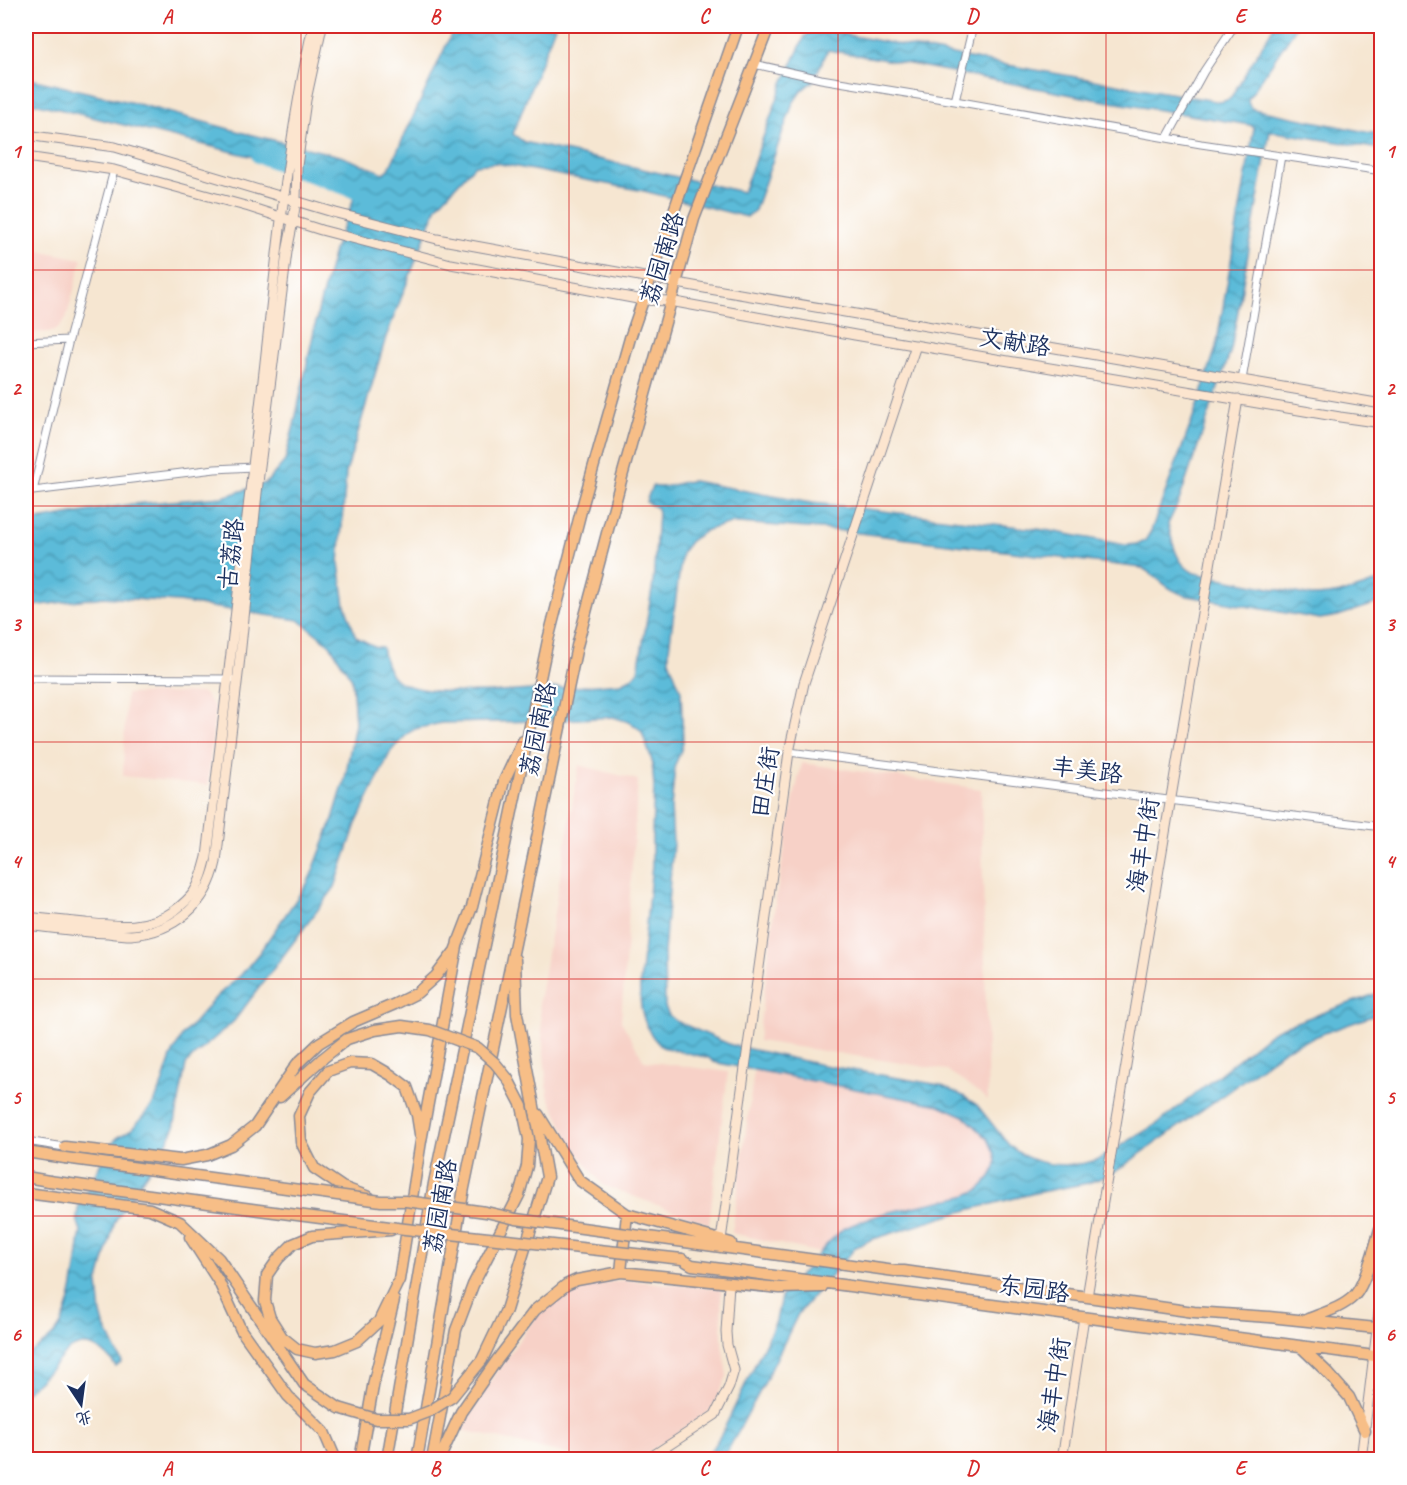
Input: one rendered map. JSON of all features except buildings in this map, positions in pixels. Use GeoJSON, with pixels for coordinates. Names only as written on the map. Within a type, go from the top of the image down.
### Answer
{"type":"FeatureCollection","features":[{"type":"Feature","properties":{"kind":"main road","name":"荔园南路"},"geometry":{"type":"LineString","coordinates":[[387,1460],[434,1183],[548,640],[581,511],[630,338],[738,26]]}},
{"type":"Feature","properties":{"kind":"main road","name":"荔园南路"},"geometry":{"type":"LineString","coordinates":[[417,1460],[464,1188],[577,646],[694,219],[769,26]]}},
{"type":"Feature","properties":{"kind":"main road"},"geometry":{"type":"LineString","coordinates":[[26,1152],[65,1152],[181,1160],[207,1155],[231,1145],[255,1126],[297,1064],[319,1043],[353,1022],[417,993],[436,976],[454,951],[472,907],[504,781],[530,727]]}},
{"type":"Feature","properties":{"kind":"main road"},"geometry":{"type":"LineString","coordinates":[[360,1460],[374,1381],[399,1280],[458,941]]}},
{"type":"Feature","properties":{"kind":"main road"},"geometry":{"type":"LineString","coordinates":[[26,1193],[150,1209],[180,1222],[219,1259],[304,1384],[339,1408],[376,1419],[409,1419],[430,1412],[452,1397],[482,1360],[506,1310],[547,1177],[517,1014],[514,944]]}},
{"type":"Feature","properties":{"kind":"main road"},"geometry":{"type":"LineString","coordinates":[[268,1108],[347,1038],[375,1030],[402,1026],[430,1030],[478,1048],[508,1079],[522,1106],[529,1139],[527,1166],[519,1195],[473,1285],[456,1330],[432,1460]]}},
{"type":"Feature","properties":{"kind":"main road"},"geometry":{"type":"LineString","coordinates":[[381,1201],[342,1187],[314,1168],[301,1142],[299,1116],[310,1092],[328,1071],[350,1063],[372,1064],[407,1087],[417,1115],[422,1141]]}},
{"type":"Feature","properties":{"kind":"main road"},"geometry":{"type":"LineString","coordinates":[[535,1109],[579,1180],[627,1214],[793,1258]]}},
{"type":"Feature","properties":{"kind":"main road"},"geometry":{"type":"LineString","coordinates":[[65,1152],[381,1201]]}},
{"type":"Feature","properties":{"kind":"main road"},"geometry":{"type":"LineString","coordinates":[[26,1178],[405,1228]]}},
{"type":"Feature","properties":{"kind":"main road","name":"东园路"},"geometry":{"type":"LineString","coordinates":[[381,1201],[406,1201],[486,1212],[516,1219],[1194,1312],[1305,1320],[1379,1330]]}},
{"type":"Feature","properties":{"kind":"main road"},"geometry":{"type":"LineString","coordinates":[[621,1272],[627,1214]]}},
{"type":"Feature","properties":{"kind":"main road"},"geometry":{"type":"LineString","coordinates":[[180,1222],[219,1282],[241,1330],[288,1396],[324,1432],[336,1460]]}},
{"type":"Feature","properties":{"kind":"main road"},"geometry":{"type":"LineString","coordinates":[[1305,1320],[1341,1305],[1355,1295],[1361,1286],[1382,1222]]}},
{"type":"Feature","properties":{"kind":"main road"},"geometry":{"type":"LineString","coordinates":[[399,1280],[379,1321],[357,1341],[335,1350],[315,1353],[297,1349],[282,1337],[270,1318],[265,1301],[267,1275],[278,1259],[293,1244],[312,1236],[405,1228]]}},
{"type":"Feature","properties":{"kind":"main road","name":"东园路"},"geometry":{"type":"LineString","coordinates":[[405,1228],[682,1259],[692,1265],[1378,1356]]}},
{"type":"Feature","properties":{"kind":"main road"},"geometry":{"type":"LineString","coordinates":[[439,1460],[461,1412],[535,1310],[566,1285],[577,1280],[621,1272],[780,1288],[858,1287]]}},
{"type":"Feature","properties":{"kind":"main road"},"geometry":{"type":"LineString","coordinates":[[1300,1346],[1349,1397],[1365,1431]]}},
{"type":"Feature","properties":{"kind":"street","name":"古荔路"},"geometry":{"type":"LineString","coordinates":[[26,917],[109,925],[135,925],[159,920],[188,900],[199,881],[207,857],[234,666],[283,197],[296,115],[314,26]]}},
{"type":"Feature","properties":{"kind":"street","name":"古荔路"},"geometry":{"type":"LineString","coordinates":[[255,472],[296,200],[297,166],[306,100],[322,26]]}},
{"type":"Feature","properties":{"kind":"street"},"geometry":{"type":"LineString","coordinates":[[956,98],[973,26]]}},
{"type":"Feature","properties":{"kind":"street"},"geometry":{"type":"LineString","coordinates":[[1167,138],[1204,71],[1234,26]]}},
{"type":"Feature","properties":{"kind":"street"},"geometry":{"type":"LineString","coordinates":[[754,64],[820,78],[956,98],[1237,150],[1382,171]]}},
{"type":"Feature","properties":{"kind":"street"},"geometry":{"type":"LineString","coordinates":[[26,135],[115,147],[336,213],[430,237],[865,316],[1382,404]]}},
{"type":"Feature","properties":{"kind":"street"},"geometry":{"type":"LineString","coordinates":[[1242,380],[1281,156]]}},
{"type":"Feature","properties":{"kind":"street","name":"文献路"},"geometry":{"type":"LineString","coordinates":[[26,157],[114,170],[249,207],[321,230],[452,264],[643,300],[670,301],[916,345],[1382,423]]}},
{"type":"Feature","properties":{"kind":"street"},"geometry":{"type":"LineString","coordinates":[[114,170],[29,491],[215,469],[255,472]]}},
{"type":"Feature","properties":{"kind":"street"},"geometry":{"type":"LineString","coordinates":[[26,342],[69,340]]}},
{"type":"Feature","properties":{"kind":"street","name":"田庄街"},"geometry":{"type":"LineString","coordinates":[[721,1240],[789,752],[804,683],[916,345]]}},
{"type":"Feature","properties":{"kind":"street","name":"海丰中街"},"geometry":{"type":"LineString","coordinates":[[1087,1297],[1238,399]]}},
{"type":"Feature","properties":{"kind":"street"},"geometry":{"type":"LineString","coordinates":[[26,678],[232,679]]}},
{"type":"Feature","properties":{"kind":"street","name":"古荔路"},"geometry":{"type":"LineString","coordinates":[[26,925],[131,935],[161,929],[196,905],[212,878],[216,862],[232,679]]}},
{"type":"Feature","properties":{"kind":"street","name":"丰美路"},"geometry":{"type":"LineString","coordinates":[[789,752],[1382,827]]}},
{"type":"Feature","properties":{"kind":"street"},"geometry":{"type":"LineString","coordinates":[[26,1141],[65,1152]]}},
{"type":"Feature","properties":{"kind":"street"},"geometry":{"type":"LineString","coordinates":[[646,1460],[715,1415],[729,1387],[734,1370],[726,1332],[729,1284]]}},
{"type":"Feature","properties":{"kind":"street"},"geometry":{"type":"LineString","coordinates":[[1361,1460],[1378,1356],[1382,1289]]}},
{"type":"Feature","properties":{"kind":"street","name":"海丰中街"},"geometry":{"type":"LineString","coordinates":[[1062,1460],[1084,1317]]}},
{"type":"Feature","properties":{"kind":"street"},"geometry":{"type":"LineString","coordinates":[[1379,1460],[1382,1447]]}},
{"type":"Feature","properties":{"kind":"shaded area"},"geometry":{"type":"Polygon","coordinates":[[[26,248],[82,259],[66,319],[58,329],[26,333],[26,248]]]}},
{"type":"Feature","properties":{"kind":"shaded area"},"geometry":{"type":"Polygon","coordinates":[[[203,693],[215,708],[208,785],[123,776],[126,694],[203,693]]]}},
{"type":"Feature","properties":{"kind":"shaded area"},"geometry":{"type":"Polygon","coordinates":[[[802,763],[981,789],[988,1100],[947,1070],[758,1041],[776,897],[802,763]]]}},
{"type":"Feature","properties":{"kind":"shaded area"},"geometry":{"type":"Polygon","coordinates":[[[579,765],[638,780],[621,1021],[644,1061],[728,1072],[709,1224],[603,1185],[572,1145],[548,1095],[539,1002],[579,765]]]}},
{"type":"Feature","properties":{"kind":"shaded area"},"geometry":{"type":"Polygon","coordinates":[[[756,1057],[974,1110],[1002,1172],[991,1191],[825,1254],[732,1233],[756,1057]]]}},
{"type":"Feature","properties":{"kind":"shaded area"},"geometry":{"type":"Polygon","coordinates":[[[625,1280],[721,1289],[722,1344],[727,1376],[711,1410],[638,1459],[589,1459],[462,1430],[494,1376],[536,1316],[567,1289],[625,1280]]]}},
{"type":"Feature","properties":{"kind":"water"},"geometry":{"type":"Polygon","coordinates":[[[455,26],[555,26],[513,134],[524,142],[743,192],[783,83],[805,36],[822,30],[1221,102],[1230,99],[1274,26],[1297,26],[1248,99],[1250,106],[1253,109],[1371,133],[1381,133],[1381,149],[1270,131],[1231,350],[1179,501],[1168,524],[1179,558],[1194,573],[1311,596],[1347,592],[1381,580],[1381,602],[1338,616],[1320,619],[1181,594],[1142,568],[835,530],[739,523],[707,530],[692,539],[682,552],[669,660],[681,691],[683,742],[675,765],[671,808],[673,843],[664,952],[665,1007],[676,1021],[731,1045],[822,1065],[940,1085],[977,1105],[1008,1144],[1017,1151],[1039,1161],[1063,1165],[1099,1159],[1160,1122],[1272,1032],[1381,992],[1381,1013],[1285,1049],[1112,1174],[1088,1183],[1035,1193],[960,1212],[870,1240],[856,1247],[798,1314],[764,1384],[723,1459],[705,1459],[721,1435],[776,1321],[781,1297],[829,1242],[843,1229],[859,1222],[885,1213],[964,1196],[979,1190],[994,1171],[995,1155],[988,1139],[964,1116],[939,1105],[713,1062],[709,1058],[662,1047],[656,1041],[644,1018],[640,993],[652,865],[654,787],[652,761],[642,732],[629,722],[613,717],[441,723],[415,729],[391,751],[356,824],[335,887],[234,1021],[186,1064],[174,1128],[166,1144],[115,1221],[98,1284],[104,1325],[122,1362],[116,1367],[95,1347],[82,1345],[75,1347],[26,1392],[26,1356],[56,1332],[71,1298],[81,1231],[77,1219],[78,1208],[109,1147],[117,1138],[132,1129],[152,1106],[171,1057],[182,1036],[259,953],[307,884],[333,819],[345,779],[355,723],[352,679],[330,645],[299,620],[178,602],[103,597],[26,607],[26,522],[132,504],[223,497],[266,483],[285,461],[319,307],[335,247],[356,193],[339,178],[26,101],[26,78],[340,156],[384,173],[389,169],[455,26]],[[828,50],[813,81],[801,91],[793,103],[755,210],[747,217],[644,191],[496,163],[475,165],[437,206],[386,337],[346,473],[339,563],[345,605],[356,637],[376,647],[382,647],[388,669],[397,680],[413,687],[438,691],[504,692],[621,683],[633,677],[638,671],[653,584],[658,513],[657,508],[646,502],[652,486],[662,487],[693,481],[805,502],[1045,530],[1125,545],[1145,541],[1151,531],[1193,418],[1216,348],[1254,128],[1250,125],[1093,99],[828,50]]]}},
{"type":"Feature","properties":{"kind":"waterway"},"geometry":{"type":"LineString","coordinates":[[259,156],[374,198]]}}]}
